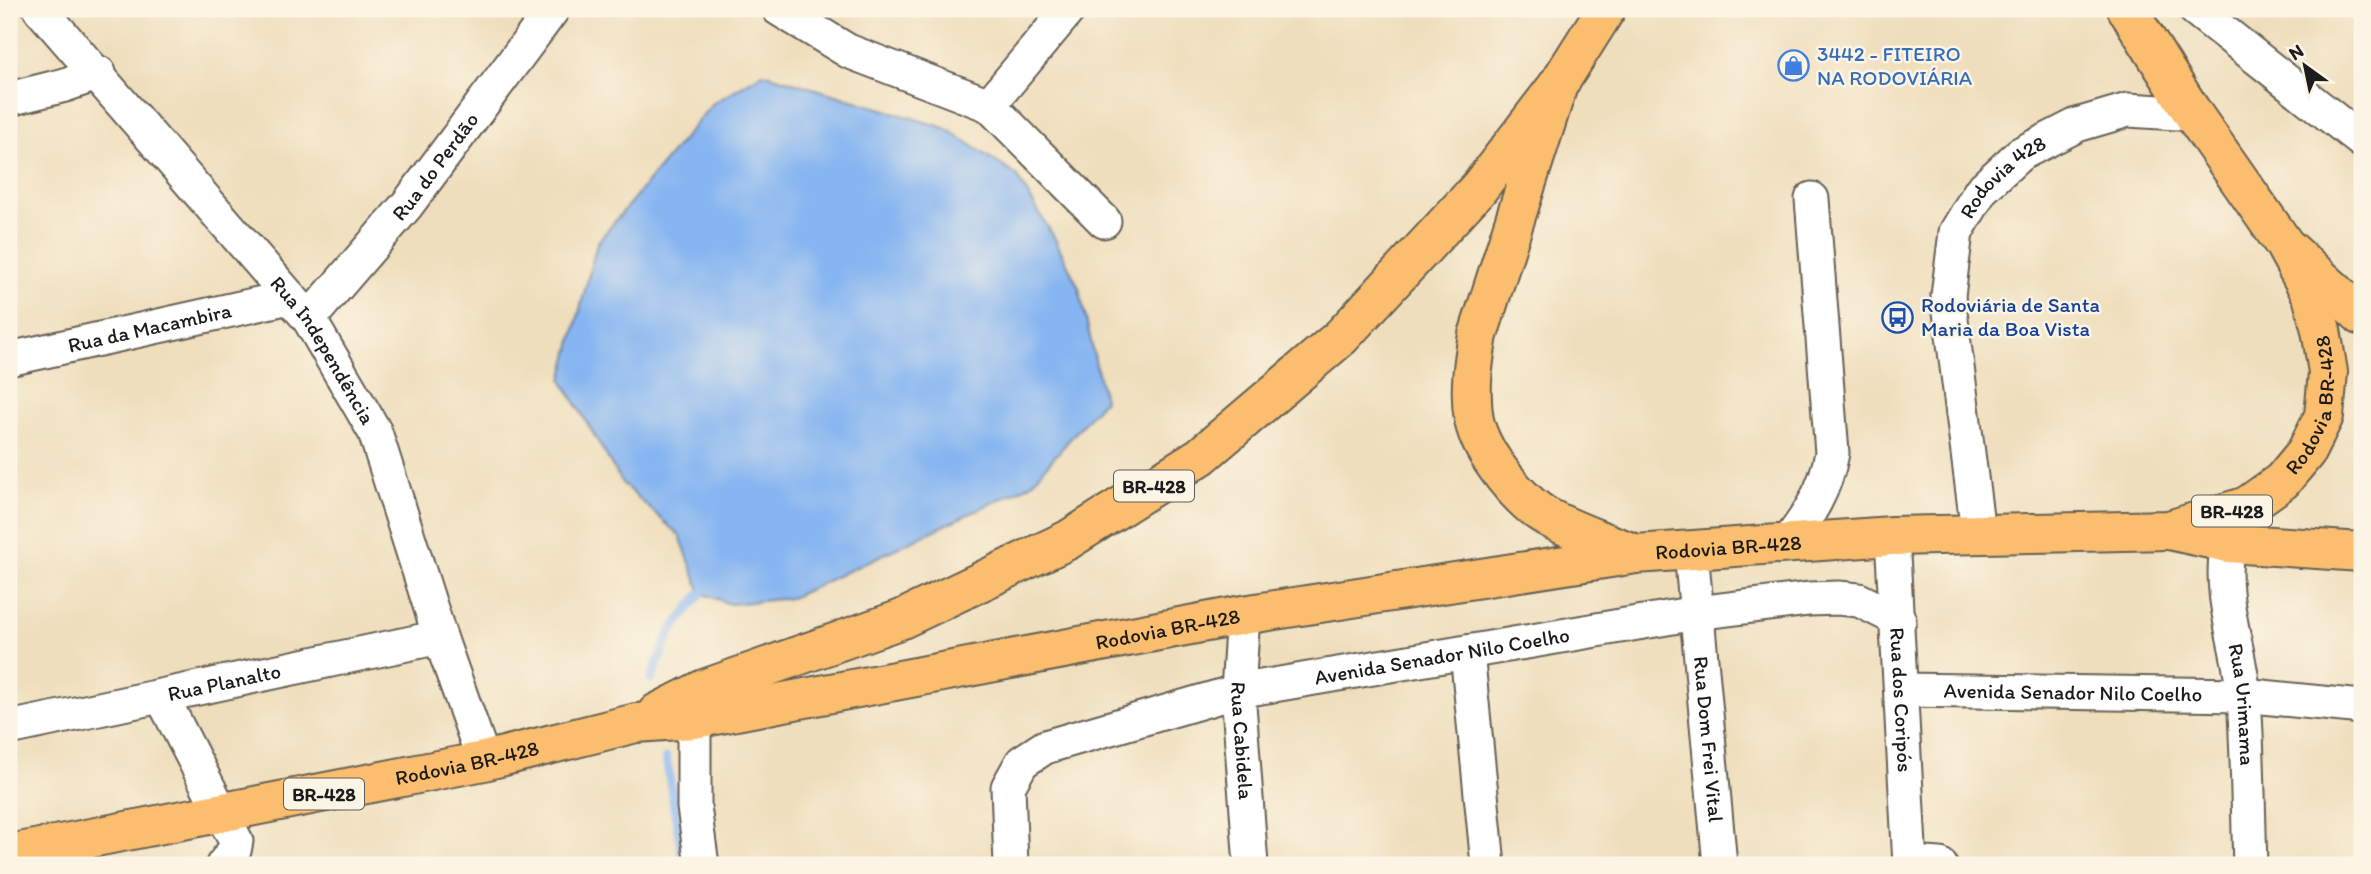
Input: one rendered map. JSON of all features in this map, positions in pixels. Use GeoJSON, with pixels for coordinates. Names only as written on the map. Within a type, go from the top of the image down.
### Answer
{"type":"FeatureCollection","features":[{"type":"Feature","properties":{"kind":"main road","name":"BR-428"},"geometry":{"type":"LineString","coordinates":[[1558,85],[1606,9]]}},
{"type":"Feature","properties":{"kind":"main road","name":"Rodovia BR-428"},"geometry":{"type":"LineString","coordinates":[[9,854],[484,761],[636,723],[694,719],[1244,615],[1636,554],[1978,532],[2169,530],[2247,506],[2281,481],[2306,452],[2323,416],[2329,372],[2322,330],[2312,296],[2284,244],[2193,114],[2127,9]]}},
{"type":"Feature","properties":{"kind":"main road"},"geometry":{"type":"LineString","coordinates":[[1558,85],[1478,335],[1472,372],[1474,422],[1492,461],[1518,493],[1549,519],[1636,554]]}},
{"type":"Feature","properties":{"kind":"main road","name":"Rodovia BR-428"},"geometry":{"type":"LineString","coordinates":[[636,723],[704,690],[902,619],[1068,540],[1202,456],[1341,337],[1479,188],[1558,85]]}},
{"type":"Feature","properties":{"kind":"main road"},"geometry":{"type":"LineString","coordinates":[[2284,244],[2362,316]]}},
{"type":"Feature","properties":{"kind":"main road"},"geometry":{"type":"LineString","coordinates":[[2169,530],[2228,544],[2362,552]]}},
{"type":"Feature","properties":{"kind":"street","name":"Rua Independência"},"geometry":{"type":"LineString","coordinates":[[40,9],[99,73],[300,308],[375,432],[440,637],[484,761]]}},
{"type":"Feature","properties":{"kind":"street","name":"Rua do Perdão"},"geometry":{"type":"LineString","coordinates":[[300,308],[407,205],[552,9]]}},
{"type":"Feature","properties":{"kind":"street"},"geometry":{"type":"LineString","coordinates":[[779,9],[848,51],[989,105],[1104,221]]}},
{"type":"Feature","properties":{"kind":"street"},"geometry":{"type":"LineString","coordinates":[[989,105],[1069,9]]}},
{"type":"Feature","properties":{"kind":"street"},"geometry":{"type":"LineString","coordinates":[[2195,9],[2362,141]]}},
{"type":"Feature","properties":{"kind":"street"},"geometry":{"type":"LineString","coordinates":[[9,99],[99,73]]}},
{"type":"Feature","properties":{"kind":"street","name":"Rodovia 428"},"geometry":{"type":"LineString","coordinates":[[1978,532],[1948,296],[1956,232],[1980,190],[2020,154],[2077,125],[2128,110],[2193,114]]}},
{"type":"Feature","properties":{"kind":"street"},"geometry":{"type":"LineString","coordinates":[[1786,545],[1813,510],[1826,481],[1832,453],[1812,199]]}},
{"type":"Feature","properties":{"kind":"street","name":"Rua da Macambira"},"geometry":{"type":"LineString","coordinates":[[9,359],[300,308]]}},
{"type":"Feature","properties":{"kind":"street","name":"Rua dos Coripós"},"geometry":{"type":"LineString","coordinates":[[1892,536],[1901,690],[1920,865]]}},
{"type":"Feature","properties":{"kind":"street","name":"Rua Urimama"},"geometry":{"type":"LineString","coordinates":[[2228,544],[2224,564],[2226,594],[2244,695],[2250,865]]}},
{"type":"Feature","properties":{"kind":"street","name":"Rua Dom Frei Vital"},"geometry":{"type":"LineString","coordinates":[[1690,551],[1720,865]]}},
{"type":"Feature","properties":{"kind":"street","name":"Avenida Senador Nilo Coelho"},"geometry":{"type":"LineString","coordinates":[[1011,865],[1008,787],[1022,762],[1045,747],[1238,691],[1696,613],[1809,598],[1859,600],[1899,620]]}},
{"type":"Feature","properties":{"kind":"street","name":"Rua Cabidela"},"geometry":{"type":"LineString","coordinates":[[1244,615],[1238,691],[1251,865]]}},
{"type":"Feature","properties":{"kind":"street","name":"Rua Planalto"},"geometry":{"type":"LineString","coordinates":[[9,729],[440,637]]}},
{"type":"Feature","properties":{"kind":"street"},"geometry":{"type":"LineString","coordinates":[[1467,652],[1488,865]]}},
{"type":"Feature","properties":{"kind":"street","name":"Avenida Senador Nilo Coelho"},"geometry":{"type":"LineString","coordinates":[[1901,690],[2244,695],[2362,707]]}},
{"type":"Feature","properties":{"kind":"street"},"geometry":{"type":"LineString","coordinates":[[162,696],[236,841],[234,851],[223,865]]}},
{"type":"Feature","properties":{"kind":"street"},"geometry":{"type":"LineString","coordinates":[[694,719],[694,807],[702,865]]}},
{"type":"Feature","properties":{"kind":"water"},"geometry":{"type":"Polygon","coordinates":[[[763,73],[945,128],[1016,175],[1055,239],[1079,288],[1104,400],[1030,485],[791,598],[730,604],[701,593],[680,536],[623,484],[562,380],[597,243],[712,104],[763,73]]]}},
{"type":"Feature","properties":{"kind":"waterway"},"geometry":{"type":"LineString","coordinates":[[651,679],[670,633],[701,593]]}},
{"type":"Feature","properties":{"kind":"waterway"},"geometry":{"type":"LineString","coordinates":[[666,758],[684,865]]}},
{"type":"Feature","properties":{"kind":"place","name":"3442 - FITEIRO NA RODOVIÁRIA"},"geometry":{"type":"Point","coordinates":[1794,66]}},
{"type":"Feature","properties":{"kind":"place","name":"Rodoviária de Santa Maria da Boa Vista"},"geometry":{"type":"Point","coordinates":[1898,317]}}]}
